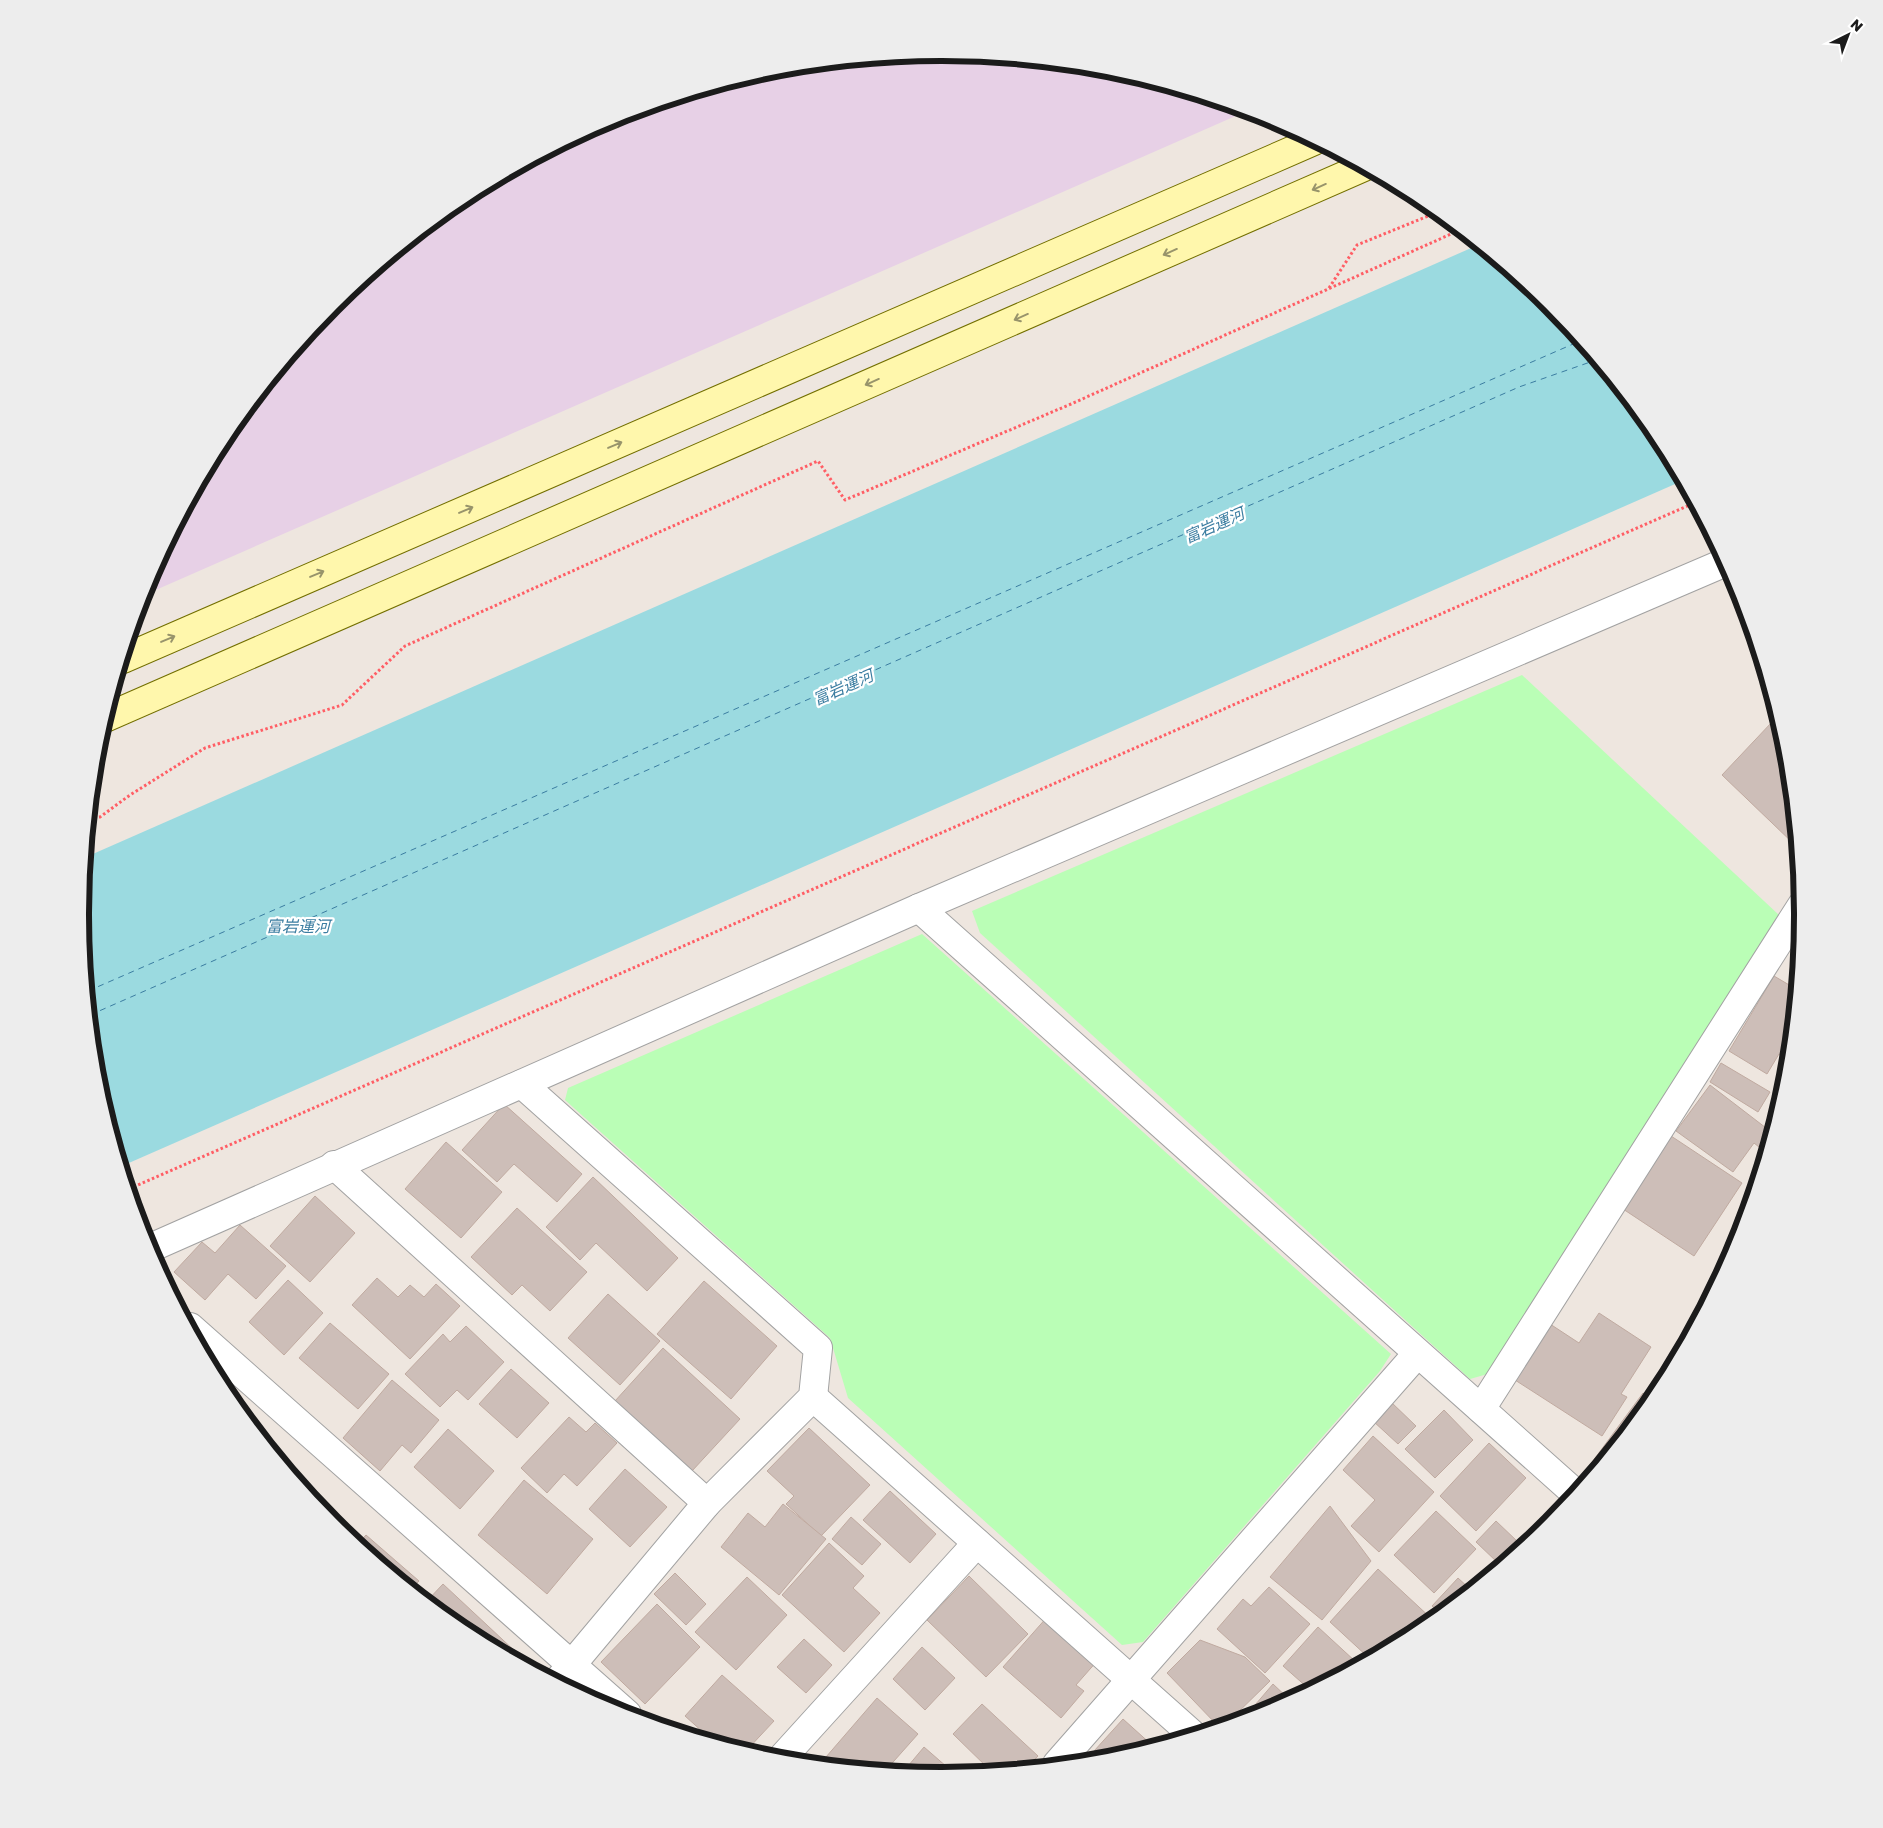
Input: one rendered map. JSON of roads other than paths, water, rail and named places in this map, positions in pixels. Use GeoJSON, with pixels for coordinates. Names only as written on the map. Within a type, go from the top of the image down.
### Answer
{"type":"FeatureCollection","features":[{"type":"Feature","properties":{"kind":"street"},"geometry":{"type":"LineString","coordinates":[[129,656],[1308,144]]}},
{"type":"Feature","properties":{"kind":"street"},"geometry":{"type":"LineString","coordinates":[[113,715],[1359,170]]}},
{"type":"Feature","properties":{"kind":"street"},"geometry":{"type":"LineString","coordinates":[[156,1245],[334,1165],[919,908],[1719,565]]}},
{"type":"Feature","properties":{"kind":"street"},"geometry":{"type":"LineString","coordinates":[[919,908],[1571,1489]]}},
{"type":"Feature","properties":{"kind":"street"},"geometry":{"type":"LineString","coordinates":[[1481,1409],[1794,919]]}},
{"type":"Feature","properties":{"kind":"street"},"geometry":{"type":"LineString","coordinates":[[522,1084],[818,1348],[813,1397],[707,1503],[564,1673]]}},
{"type":"Feature","properties":{"kind":"street"},"geometry":{"type":"LineString","coordinates":[[334,1165],[707,1503]]}},
{"type":"Feature","properties":{"kind":"street"},"geometry":{"type":"LineString","coordinates":[[202,1338],[564,1673],[594,1693]]}},
{"type":"Feature","properties":{"kind":"street"},"geometry":{"type":"LineString","coordinates":[[1063,1757],[1417,1354]]}},
{"type":"Feature","properties":{"kind":"street"},"geometry":{"type":"LineString","coordinates":[[813,1397],[1187,1730]]}},
{"type":"Feature","properties":{"kind":"street"},"geometry":{"type":"LineString","coordinates":[[787,1752],[977,1543]]}},
{"type":"Feature","properties":{"kind":"water","name":"富岩運河"},"geometry":{"type":"Polygon","coordinates":[[[1473,247],[1544,311],[1583,352],[1651,440],[1677,483],[127,1164],[105,1080],[96,1025],[91,970],[89,914],[91,855],[1473,247]]]}}]}
